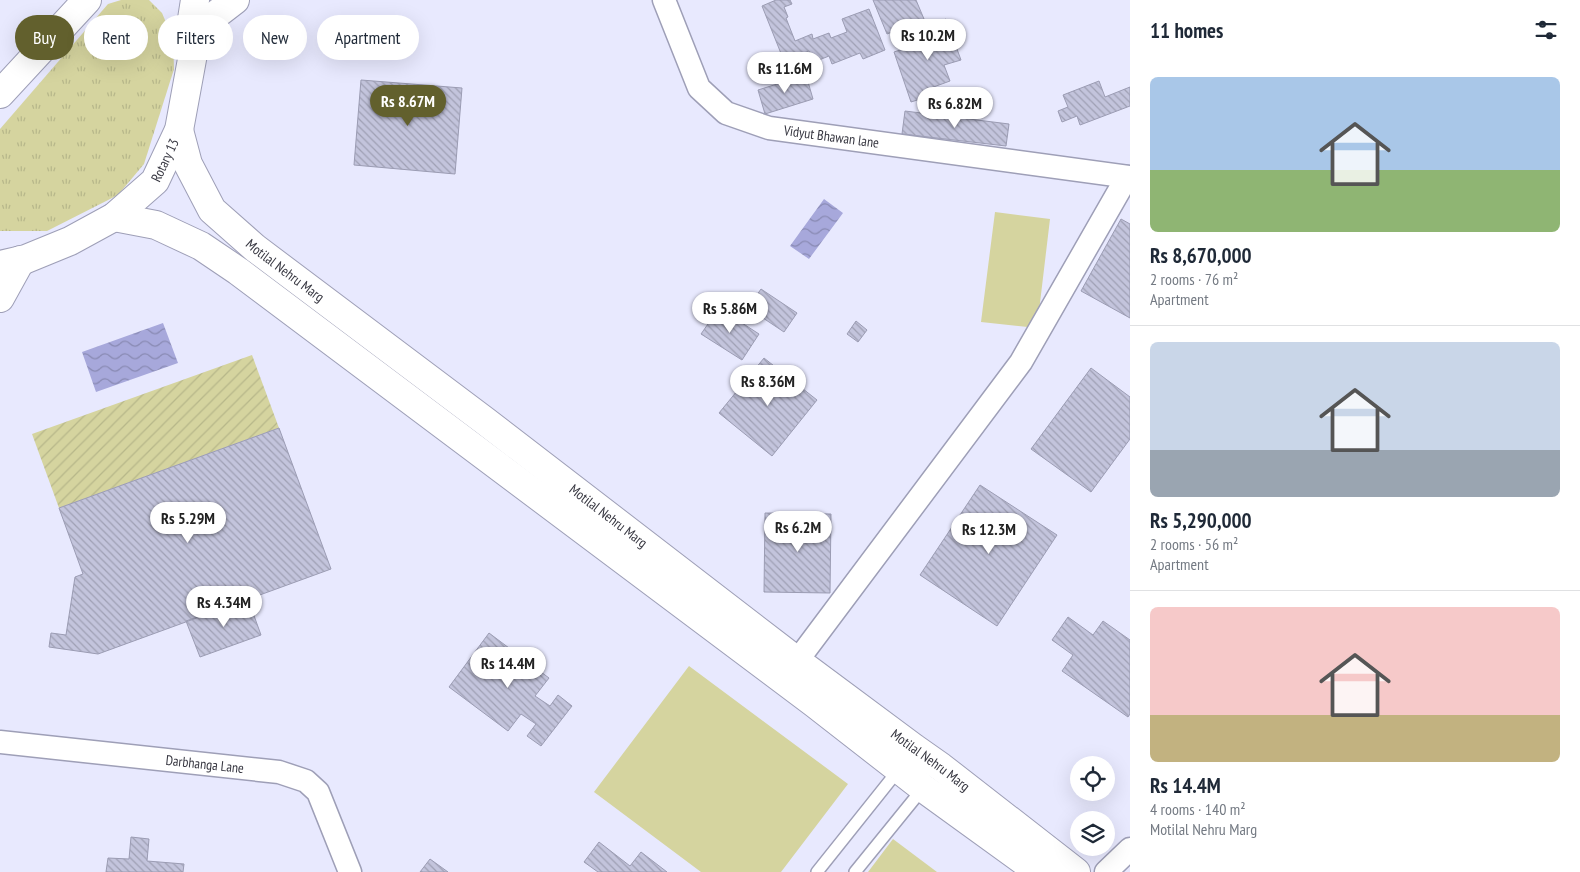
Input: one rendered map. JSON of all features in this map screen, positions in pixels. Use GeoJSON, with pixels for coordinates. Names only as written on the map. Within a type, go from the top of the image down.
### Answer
{"type":"FeatureCollection","features":[{"type":"Feature","properties":{"kind":"main road"},"geometry":{"type":"LineString","coordinates":[[0,94],[87,0]]}},
{"type":"Feature","properties":{"kind":"main road"},"geometry":{"type":"LineString","coordinates":[[173,0],[189,15]]}},
{"type":"Feature","properties":{"kind":"main road"},"geometry":{"type":"LineString","coordinates":[[216,15],[235,0]]}},
{"type":"Feature","properties":{"kind":"main road","name":"Rotary 13"},"geometry":{"type":"LineString","coordinates":[[10,263],[70,241],[114,216],[156,181],[178,130],[188,60]]}},
{"type":"Feature","properties":{"kind":"main road","name":"Motilal Nehru Marg"},"geometry":{"type":"LineString","coordinates":[[178,130],[188,164],[212,210],[476,432],[814,703],[906,758],[1076,872]]}},
{"type":"Feature","properties":{"kind":"main road","name":"Motilal Nehru Marg"},"geometry":{"type":"LineString","coordinates":[[114,216],[156,225],[201,246],[262,288],[404,393],[476,432],[797,661],[906,758]]}},
{"type":"Feature","properties":{"kind":"main road"},"geometry":{"type":"LineString","coordinates":[[0,298],[10,263]]}},
{"type":"Feature","properties":{"kind":"main road","name":"Motilal Nehru Marg"},"geometry":{"type":"LineString","coordinates":[[932,777],[1039,872]]}},
{"type":"Feature","properties":{"kind":"street","name":"Vidyut Bhawan lane"},"geometry":{"type":"LineString","coordinates":[[664,0],[699,88],[726,113],[769,128],[1129,177]]}},
{"type":"Feature","properties":{"kind":"street"},"geometry":{"type":"LineString","coordinates":[[797,661],[1021,362],[1129,177]]}},
{"type":"Feature","properties":{"kind":"street","name":"Darbhanga Lane"},"geometry":{"type":"LineString","coordinates":[[0,742],[279,772],[306,781],[318,792],[350,872]]}},
{"type":"Feature","properties":{"kind":"street"},"geometry":{"type":"LineString","coordinates":[[1106,872],[1130,849]]}},
{"type":"Feature","properties":{"kind":"lane"},"geometry":{"type":"LineString","coordinates":[[816,872],[906,758]]}},
{"type":"Feature","properties":{"kind":"lane"},"geometry":{"type":"LineString","coordinates":[[855,872],[932,777]]}},
{"type":"Feature","properties":{"kind":"green space"},"geometry":{"type":"Polygon","coordinates":[[[121,0],[149,0],[163,15],[158,15],[158,60],[174,60],[174,69],[144,164],[118,195],[47,231],[0,231],[0,129],[60,60],[74,60],[74,43],[84,32],[84,60],[148,60],[148,15],[98,15],[108,4],[121,0]]]}},
{"type":"Feature","properties":{"kind":"green space"},"geometry":{"type":"Polygon","coordinates":[[[995,212],[1050,219],[1037,328],[981,322],[995,212]]]}},
{"type":"Feature","properties":{"kind":"green space"},"geometry":{"type":"Polygon","coordinates":[[[252,355],[279,428],[59,508],[32,434],[252,355]]]}},
{"type":"Feature","properties":{"kind":"green space"},"geometry":{"type":"Polygon","coordinates":[[[689,666],[848,784],[781,872],[701,872],[594,792],[689,666]]]}},
{"type":"Feature","properties":{"kind":"green space"},"geometry":{"type":"Polygon","coordinates":[[[893,839],[937,872],[868,872],[893,839]]]}},
{"type":"Feature","properties":{"kind":"water"},"geometry":{"type":"Polygon","coordinates":[[[824,199],[843,213],[809,259],[790,246],[824,199]]]}},
{"type":"Feature","properties":{"kind":"water"},"geometry":{"type":"Polygon","coordinates":[[[163,323],[178,363],[96,392],[82,352],[163,323]]]}},
{"type":"Feature","properties":{"kind":"building"},"geometry":{"type":"Polygon","coordinates":[[[776,0],[790,0],[792,4],[784,7],[795,41],[812,34],[813,39],[829,33],[831,38],[847,32],[842,19],[869,9],[885,50],[863,59],[860,53],[832,64],[829,56],[814,62],[809,51],[793,57],[791,53],[782,56],[762,6],[776,0]]]}},
{"type":"Feature","properties":{"kind":"building"},"geometry":{"type":"Polygon","coordinates":[[[873,0],[916,0],[924,19],[887,34],[873,0]]]}},
{"type":"Feature","properties":{"kind":"building"},"geometry":{"type":"Polygon","coordinates":[[[946,19],[961,60],[944,65],[950,81],[928,89],[930,96],[911,102],[894,52],[912,46],[911,43],[921,40],[919,33],[939,26],[938,22],[946,19]]]}},
{"type":"Feature","properties":{"kind":"building"},"geometry":{"type":"Polygon","coordinates":[[[806,75],[813,99],[765,114],[758,90],[806,75]]]}},
{"type":"Feature","properties":{"kind":"building"},"geometry":{"type":"Polygon","coordinates":[[[361,80],[462,88],[455,174],[354,165],[361,80]]]}},
{"type":"Feature","properties":{"kind":"building"},"geometry":{"type":"Polygon","coordinates":[[[1099,81],[1105,97],[1130,87],[1130,106],[1080,125],[1077,116],[1062,122],[1058,111],[1068,107],[1063,95],[1099,81]]]}},
{"type":"Feature","properties":{"kind":"building"},"geometry":{"type":"Polygon","coordinates":[[[905,111],[1009,124],[1006,146],[902,134],[905,111]]]}},
{"type":"Feature","properties":{"kind":"building"},"geometry":{"type":"Polygon","coordinates":[[[1121,219],[1130,224],[1130,318],[1081,291],[1121,219]]]}},
{"type":"Feature","properties":{"kind":"building"},"geometry":{"type":"Polygon","coordinates":[[[761,289],[797,313],[784,332],[748,308],[761,289]]]}},
{"type":"Feature","properties":{"kind":"building"},"geometry":{"type":"Polygon","coordinates":[[[719,308],[759,334],[742,360],[701,334],[719,308]]]}},
{"type":"Feature","properties":{"kind":"building"},"geometry":{"type":"Polygon","coordinates":[[[856,321],[867,330],[858,342],[847,334],[856,321]]]}},
{"type":"Feature","properties":{"kind":"building"},"geometry":{"type":"Polygon","coordinates":[[[764,358],[817,400],[772,456],[719,413],[764,358]]]}},
{"type":"Feature","properties":{"kind":"building"},"geometry":{"type":"Polygon","coordinates":[[[1091,368],[1130,397],[1130,439],[1091,492],[1031,449],[1091,368]]]}},
{"type":"Feature","properties":{"kind":"building"},"geometry":{"type":"Polygon","coordinates":[[[279,428],[331,569],[98,654],[49,647],[51,633],[66,635],[75,577],[83,574],[59,508],[279,428]]]}},
{"type":"Feature","properties":{"kind":"building"},"geometry":{"type":"Polygon","coordinates":[[[980,485],[1057,535],[997,626],[920,575],[980,485]]]}},
{"type":"Feature","properties":{"kind":"building"},"geometry":{"type":"Polygon","coordinates":[[[765,513],[831,514],[830,593],[764,592],[765,513]]]}},
{"type":"Feature","properties":{"kind":"building"},"geometry":{"type":"Polygon","coordinates":[[[248,599],[261,635],[200,657],[186,621],[248,599]]]}},
{"type":"Feature","properties":{"kind":"building"},"geometry":{"type":"Polygon","coordinates":[[[1068,617],[1093,635],[1103,621],[1130,640],[1130,714],[1128,717],[1062,671],[1073,655],[1052,640],[1068,617]]]}},
{"type":"Feature","properties":{"kind":"building"},"geometry":{"type":"Polygon","coordinates":[[[489,633],[549,678],[535,696],[550,706],[558,695],[572,706],[541,746],[527,736],[536,724],[521,714],[508,731],[449,687],[489,633]]]}},
{"type":"Feature","properties":{"kind":"building"},"geometry":{"type":"Polygon","coordinates":[[[131,837],[149,839],[147,861],[184,864],[183,872],[106,872],[108,858],[129,859],[131,837]]]}},
{"type":"Feature","properties":{"kind":"building"},"geometry":{"type":"Polygon","coordinates":[[[599,842],[630,866],[641,852],[667,872],[598,872],[584,862],[599,842]]]}},
{"type":"Feature","properties":{"kind":"building"},"geometry":{"type":"Polygon","coordinates":[[[430,859],[448,872],[420,872],[430,859]]]}}]}
